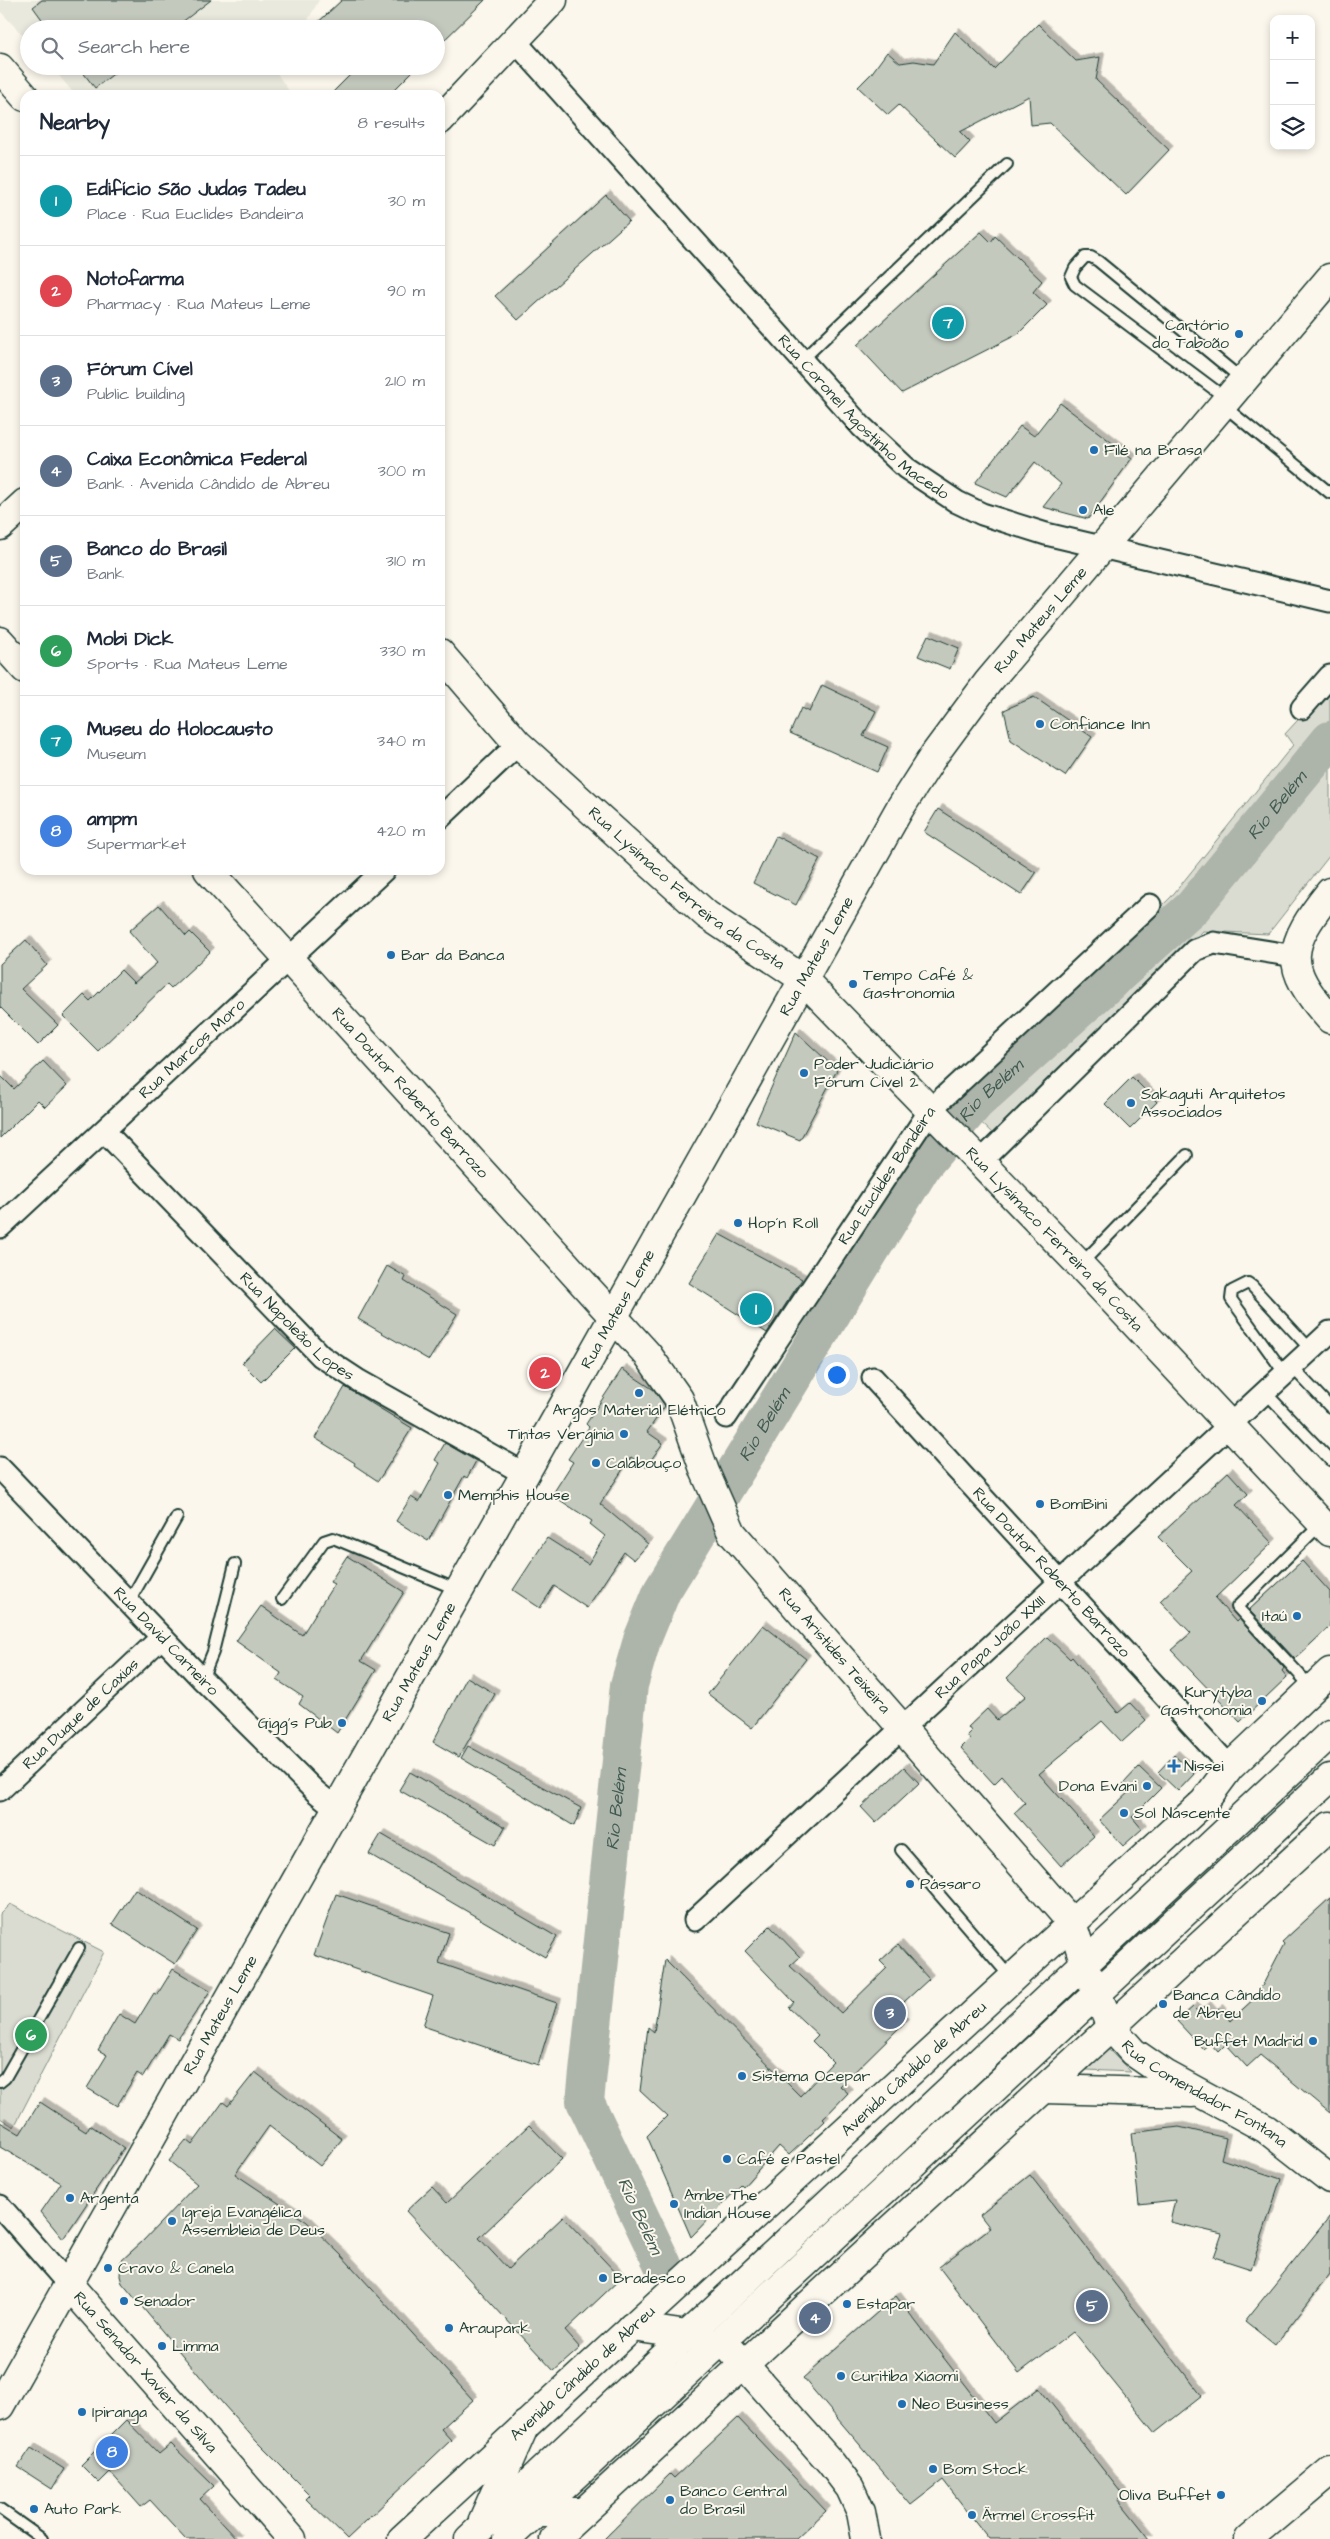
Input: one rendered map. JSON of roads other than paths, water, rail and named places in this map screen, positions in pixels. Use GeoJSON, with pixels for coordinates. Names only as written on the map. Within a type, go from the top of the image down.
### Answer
{"type":"FeatureCollection","features":[{"type":"Feature","properties":{"kind":"main road"},"geometry":{"type":"LineString","coordinates":[[445,115],[516,42],[553,0]]}},
{"type":"Feature","properties":{"kind":"main road"},"geometry":{"type":"LineString","coordinates":[[0,68],[20,91]]}},
{"type":"Feature","properties":{"kind":"main road","name":"Rua Mateus Leme"},"geometry":{"type":"LineString","coordinates":[[0,2406],[337,1810],[802,979],[871,858],[934,755],[988,682],[1330,278]]}},
{"type":"Feature","properties":{"kind":"main road"},"geometry":{"type":"LineString","coordinates":[[0,526],[20,508]]}},
{"type":"Feature","properties":{"kind":"main road"},"geometry":{"type":"LineString","coordinates":[[0,641],[20,663]]}},
{"type":"Feature","properties":{"kind":"main road","name":"Rua Lysímaco Ferreira da Costa"},"geometry":{"type":"LineString","coordinates":[[445,659],[518,744],[707,915],[802,979],[936,1115],[1232,1424],[1326,1528]]}},
{"type":"Feature","properties":{"kind":"main road","name":"Rua Doutor Roberto Barrozo"},"geometry":{"type":"LineString","coordinates":[[212,875],[614,1317]]}},
{"type":"Feature","properties":{"kind":"main road"},"geometry":{"type":"LineString","coordinates":[[1330,892],[1304,926],[1297,943],[1295,956],[1302,984],[1330,1019]]}},
{"type":"Feature","properties":{"kind":"main road","name":"Rua Aristides Teixeira"},"geometry":{"type":"LineString","coordinates":[[614,1317],[664,1376],[679,1399],[705,1472],[724,1520],[732,1533],[1072,1923],[1085,1964]]}},
{"type":"Feature","properties":{"kind":"main road","name":"Avenida Cândido de Abreu"},"geometry":{"type":"LineString","coordinates":[[402,2539],[1204,1802],[1230,1767],[1321,1681]]}},
{"type":"Feature","properties":{"kind":"main road"},"geometry":{"type":"LineString","coordinates":[[473,2535],[1330,1734]]}},
{"type":"Feature","properties":{"kind":"main road"},"geometry":{"type":"LineString","coordinates":[[507,2539],[1330,1778]]}},
{"type":"Feature","properties":{"kind":"main road"},"geometry":{"type":"LineString","coordinates":[[554,2539],[1330,1826]]}},
{"type":"Feature","properties":{"kind":"main road","name":"Rua Comendador Fontana"},"geometry":{"type":"LineString","coordinates":[[1085,1964],[1111,2027],[1122,2041],[1146,2063],[1266,2129],[1330,2179]]}},
{"type":"Feature","properties":{"kind":"main road"},"geometry":{"type":"LineString","coordinates":[[1044,2089],[1199,2093]]}},
{"type":"Feature","properties":{"kind":"main road","name":"Rua Senador Xavier da Silva"},"geometry":{"type":"LineString","coordinates":[[69,2285],[292,2539]]}},
{"type":"Feature","properties":{"kind":"main road"},"geometry":{"type":"LineString","coordinates":[[632,2327],[722,2340],[831,2463],[850,2488],[861,2512],[866,2539]]}},
{"type":"Feature","properties":{"kind":"main road"},"geometry":{"type":"LineString","coordinates":[[473,2535],[525,2425]]}},
{"type":"Feature","properties":{"kind":"main road"},"geometry":{"type":"LineString","coordinates":[[1249,2539],[1330,2471]]}},
{"type":"Feature","properties":{"kind":"main road"},"geometry":{"type":"LineString","coordinates":[[536,2512],[583,2512]]}},
{"type":"Feature","properties":{"kind":"street","name":"Rua Coronel Agostinho Macedo"},"geometry":{"type":"LineString","coordinates":[[516,42],[883,449],[938,490],[965,506],[1011,524],[1102,548],[1330,601]]}},
{"type":"Feature","properties":{"kind":"street"},"geometry":{"type":"LineString","coordinates":[[1302,708],[1330,676]]}},
{"type":"Feature","properties":{"kind":"street"},"geometry":{"type":"LineString","coordinates":[[445,813],[518,744]]}},
{"type":"Feature","properties":{"kind":"street","name":"Rua Marcos Moro"},"geometry":{"type":"LineString","coordinates":[[0,1227],[379,875]]}},
{"type":"Feature","properties":{"kind":"street","name":"Rua Euclides Bandeira"},"geometry":{"type":"LineString","coordinates":[[726,1417],[936,1115],[1150,906]]}},
{"type":"Feature","properties":{"kind":"street"},"geometry":{"type":"LineString","coordinates":[[972,1153],[1195,950],[1214,943],[1295,956]]}},
{"type":"Feature","properties":{"kind":"street","name":"Rua Napoleão Lopes"},"geometry":{"type":"LineString","coordinates":[[104,1131],[321,1356],[359,1381],[525,1474]]}},
{"type":"Feature","properties":{"kind":"street","name":"Rua Papa João XXIII"},"geometry":{"type":"LineString","coordinates":[[695,1920],[1330,1332]]}},
{"type":"Feature","properties":{"kind":"street","name":"Rua Doutor Roberto Barrozo"},"geometry":{"type":"LineString","coordinates":[[873,1378],[1230,1767]]}},
{"type":"Feature","properties":{"kind":"street","name":"Rua David Carneiro"},"geometry":{"type":"LineString","coordinates":[[0,1468],[202,1678],[316,1792],[337,1810]]}},
{"type":"Feature","properties":{"kind":"street","name":"Rua Duque de Caxias"},"geometry":{"type":"LineString","coordinates":[[0,1790],[162,1637]]}},
{"type":"Feature","properties":{"kind":"street","name":"Rua Senador Xavier da Silva"},"geometry":{"type":"LineString","coordinates":[[0,2206],[69,2285]]}},
{"type":"Feature","properties":{"kind":"lane"},"geometry":{"type":"LineString","coordinates":[[802,360],[1007,164]]}},
{"type":"Feature","properties":{"kind":"lane"},"geometry":{"type":"LineString","coordinates":[[1231,395],[1075,285],[1071,278],[1075,268],[1085,257],[1091,256],[1098,261],[1330,493]]}},
{"type":"Feature","properties":{"kind":"lane"},"geometry":{"type":"LineString","coordinates":[[1080,1265],[1187,1155]]}},
{"type":"Feature","properties":{"kind":"lane"},"geometry":{"type":"LineString","coordinates":[[1311,1350],[1252,1286],[1243,1284],[1232,1291],[1231,1299],[1289,1370],[1330,1407]]}},
{"type":"Feature","properties":{"kind":"lane"},"geometry":{"type":"LineString","coordinates":[[1265,1392],[1330,1460]]}},
{"type":"Feature","properties":{"kind":"lane"},"geometry":{"type":"LineString","coordinates":[[129,1602],[177,1517]]}},
{"type":"Feature","properties":{"kind":"lane"},"geometry":{"type":"LineString","coordinates":[[1321,1681],[1238,1607],[1326,1528]]}},
{"type":"Feature","properties":{"kind":"lane"},"geometry":{"type":"LineString","coordinates":[[282,1599],[324,1541],[333,1538],[460,1590]]}},
{"type":"Feature","properties":{"kind":"lane"},"geometry":{"type":"LineString","coordinates":[[202,1678],[213,1652],[235,1564]]}},
{"type":"Feature","properties":{"kind":"lane"},"geometry":{"type":"LineString","coordinates":[[901,1850],[1012,1978]]}},
{"type":"Feature","properties":{"kind":"lane"},"geometry":{"type":"LineString","coordinates":[[0,2082],[5,2078],[80,1948]]}},
{"type":"Feature","properties":{"kind":"lane"},"geometry":{"type":"LineString","coordinates":[[0,2509],[42,2539]]}},
{"type":"Feature","properties":{"kind":"waterway","name":"Rio Belém"},"geometry":{"type":"LineString","coordinates":[[663,2265],[585,2101],[629,1685],[642,1640],[662,1591],[923,1165],[976,1102],[1192,908],[1330,740]]}},
{"type":"Feature","properties":{"kind":"place","name":"Museu do Holocausto"},"geometry":{"type":"Point","coordinates":[948,323]}},
{"type":"Feature","properties":{"kind":"place","name":"Cartório do Taboão"},"geometry":{"type":"Point","coordinates":[1239,334]}},
{"type":"Feature","properties":{"kind":"place","name":"Filé na Brasa"},"geometry":{"type":"Point","coordinates":[1094,450]}},
{"type":"Feature","properties":{"kind":"place","name":"Ale"},"geometry":{"type":"Point","coordinates":[1083,510]}},
{"type":"Feature","properties":{"kind":"place","name":"Confiance Inn"},"geometry":{"type":"Point","coordinates":[1040,724]}},
{"type":"Feature","properties":{"kind":"place","name":"Bar da Banca"},"geometry":{"type":"Point","coordinates":[391,955]}},
{"type":"Feature","properties":{"kind":"place","name":"Tempo Café & Gastronomia"},"geometry":{"type":"Point","coordinates":[853,984]}},
{"type":"Feature","properties":{"kind":"place","name":"Poder Judiciário Fórum Cível 2"},"geometry":{"type":"Point","coordinates":[804,1073]}},
{"type":"Feature","properties":{"kind":"place","name":"Sakaguti Arquitetos Associados"},"geometry":{"type":"Point","coordinates":[1131,1103]}},
{"type":"Feature","properties":{"kind":"place","name":"Hop´n Roll"},"geometry":{"type":"Point","coordinates":[738,1223]}},
{"type":"Feature","properties":{"kind":"place","name":"Edifício São Judas Tadeu"},"geometry":{"type":"Point","coordinates":[756,1309]}},
{"type":"Feature","properties":{"kind":"place","name":"Notofarma"},"geometry":{"type":"Point","coordinates":[545,1373]}},
{"type":"Feature","properties":{"kind":"place","name":"Argos Material Elétrico"},"geometry":{"type":"Point","coordinates":[639,1393]}},
{"type":"Feature","properties":{"kind":"place","name":"Tintas Vergínia"},"geometry":{"type":"Point","coordinates":[624,1434]}},
{"type":"Feature","properties":{"kind":"place","name":"Calabouço"},"geometry":{"type":"Point","coordinates":[596,1463]}},
{"type":"Feature","properties":{"kind":"place","name":"Memphis House"},"geometry":{"type":"Point","coordinates":[448,1495]}},
{"type":"Feature","properties":{"kind":"place","name":"BomBini"},"geometry":{"type":"Point","coordinates":[1040,1504]}},
{"type":"Feature","properties":{"kind":"place","name":"Itaú"},"geometry":{"type":"Point","coordinates":[1297,1616]}},
{"type":"Feature","properties":{"kind":"place","name":"Kurytyba Gastronomia"},"geometry":{"type":"Point","coordinates":[1262,1701]}},
{"type":"Feature","properties":{"kind":"place","name":"Gigg's Pub"},"geometry":{"type":"Point","coordinates":[342,1723]}},
{"type":"Feature","properties":{"kind":"place","name":"Nissei"},"geometry":{"type":"Point","coordinates":[1174,1766]}},
{"type":"Feature","properties":{"kind":"place","name":"Dona Evani"},"geometry":{"type":"Point","coordinates":[1147,1786]}},
{"type":"Feature","properties":{"kind":"place","name":"Sol Nascente"},"geometry":{"type":"Point","coordinates":[1124,1813]}},
{"type":"Feature","properties":{"kind":"place","name":"Pássaro"},"geometry":{"type":"Point","coordinates":[910,1884]}},
{"type":"Feature","properties":{"kind":"place","name":"Banca Cândido de Abreu"},"geometry":{"type":"Point","coordinates":[1163,2004]}},
{"type":"Feature","properties":{"kind":"place","name":"Fórum Cível"},"geometry":{"type":"Point","coordinates":[890,2013]}},
{"type":"Feature","properties":{"kind":"place","name":"Mobi Dick"},"geometry":{"type":"Point","coordinates":[31,2035]}},
{"type":"Feature","properties":{"kind":"place","name":"Buffet Madrid"},"geometry":{"type":"Point","coordinates":[1313,2041]}},
{"type":"Feature","properties":{"kind":"place","name":"Sistema Ocepar"},"geometry":{"type":"Point","coordinates":[742,2076]}},
{"type":"Feature","properties":{"kind":"place","name":"Café e Pastel"},"geometry":{"type":"Point","coordinates":[727,2159]}},
{"type":"Feature","properties":{"kind":"place","name":"Argenta"},"geometry":{"type":"Point","coordinates":[70,2198]}},
{"type":"Feature","properties":{"kind":"place","name":"Ambe The Indian House"},"geometry":{"type":"Point","coordinates":[674,2204]}},
{"type":"Feature","properties":{"kind":"place","name":"Igreja Evangélica Assembleia de Deus"},"geometry":{"type":"Point","coordinates":[172,2221]}},
{"type":"Feature","properties":{"kind":"place","name":"Cravo & Canela"},"geometry":{"type":"Point","coordinates":[108,2268]}},
{"type":"Feature","properties":{"kind":"place","name":"Bradesco"},"geometry":{"type":"Point","coordinates":[603,2278]}},
{"type":"Feature","properties":{"kind":"place","name":"Senador"},"geometry":{"type":"Point","coordinates":[124,2301]}},
{"type":"Feature","properties":{"kind":"place","name":"Estapar"},"geometry":{"type":"Point","coordinates":[847,2304]}},
{"type":"Feature","properties":{"kind":"place","name":"Banco do Brasil"},"geometry":{"type":"Point","coordinates":[1092,2306]}},
{"type":"Feature","properties":{"kind":"place","name":"Caixa Econômica Federal"},"geometry":{"type":"Point","coordinates":[815,2318]}},
{"type":"Feature","properties":{"kind":"place","name":"Araupark"},"geometry":{"type":"Point","coordinates":[449,2328]}},
{"type":"Feature","properties":{"kind":"place","name":"Limma"},"geometry":{"type":"Point","coordinates":[162,2346]}},
{"type":"Feature","properties":{"kind":"place","name":"Curitiba Xiaomi"},"geometry":{"type":"Point","coordinates":[841,2376]}},
{"type":"Feature","properties":{"kind":"place","name":"Neo Business"},"geometry":{"type":"Point","coordinates":[902,2404]}},
{"type":"Feature","properties":{"kind":"place","name":"Ipiranga"},"geometry":{"type":"Point","coordinates":[82,2412]}},
{"type":"Feature","properties":{"kind":"place","name":"ampm"},"geometry":{"type":"Point","coordinates":[112,2452]}},
{"type":"Feature","properties":{"kind":"place","name":"Bom Stock"},"geometry":{"type":"Point","coordinates":[933,2469]}},
{"type":"Feature","properties":{"kind":"place","name":"Oliva Buffet"},"geometry":{"type":"Point","coordinates":[1221,2495]}},
{"type":"Feature","properties":{"kind":"place","name":"Banco Central do Brasil"},"geometry":{"type":"Point","coordinates":[670,2500]}},
{"type":"Feature","properties":{"kind":"place","name":"Auto Park"},"geometry":{"type":"Point","coordinates":[34,2509]}},
{"type":"Feature","properties":{"kind":"place","name":"Ärmel Crossfit"},"geometry":{"type":"Point","coordinates":[972,2515]}}]}
